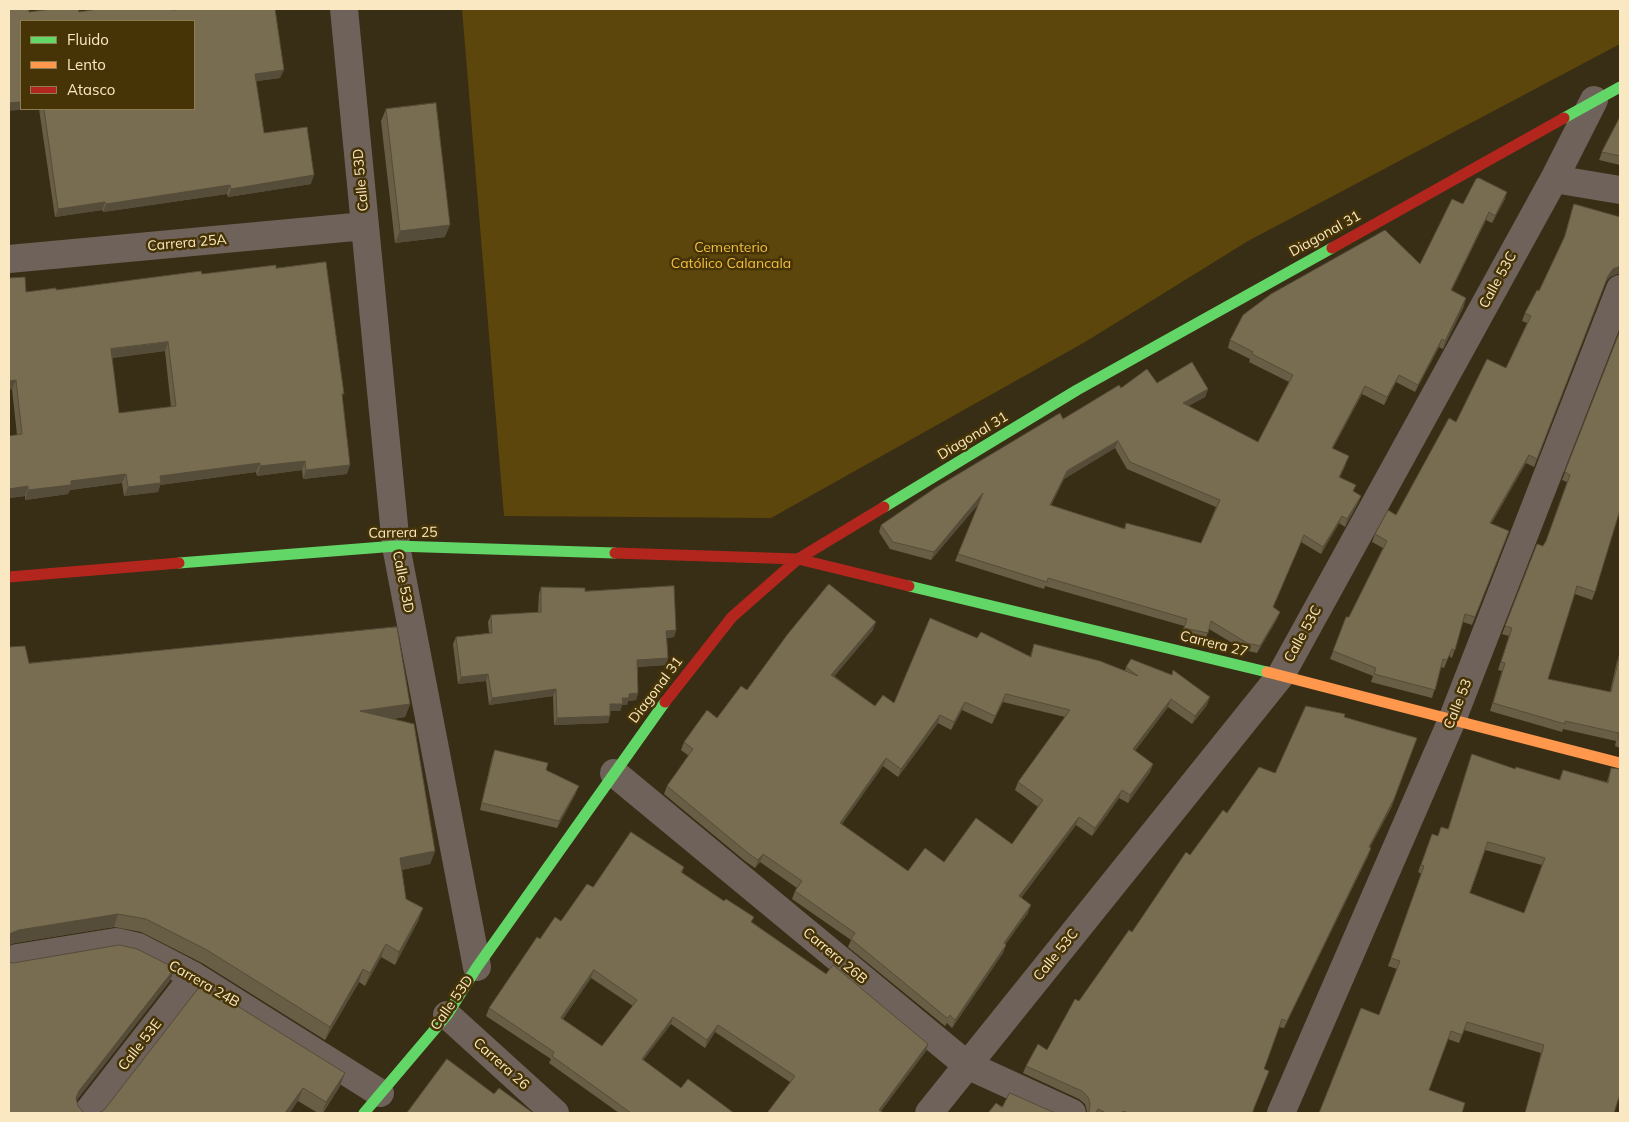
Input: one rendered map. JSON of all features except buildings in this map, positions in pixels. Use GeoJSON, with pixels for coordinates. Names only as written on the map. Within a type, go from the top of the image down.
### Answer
{"type":"FeatureCollection","features":[{"type":"Feature","properties":{"kind":"street","name":"Calle 53D"},"geometry":{"type":"LineString","coordinates":[[344,9],[396,546],[477,967],[447,1015],[372,1103]]}},
{"type":"Feature","properties":{"kind":"street","name":"Diagonal 31"},"geometry":{"type":"LineString","coordinates":[[477,967],[678,684],[732,617],[798,559],[1077,390],[1620,87]]}},
{"type":"Feature","properties":{"kind":"street","name":"Calle 53C"},"geometry":{"type":"LineString","coordinates":[[929,1113],[1280,675],[1554,179],[1594,100]]}},
{"type":"Feature","properties":{"kind":"street"},"geometry":{"type":"LineString","coordinates":[[1554,179],[1620,190]]}},
{"type":"Feature","properties":{"kind":"street","name":"Carrera 25A"},"geometry":{"type":"LineString","coordinates":[[9,259],[365,226]]}},
{"type":"Feature","properties":{"kind":"street","name":"Calle 53"},"geometry":{"type":"LineString","coordinates":[[1281,1113],[1452,720],[1620,289]]}},
{"type":"Feature","properties":{"kind":"street","name":"Carrera 25"},"geometry":{"type":"LineString","coordinates":[[9,577],[396,546],[798,559]]}},
{"type":"Feature","properties":{"kind":"street","name":"Carrera 27"},"geometry":{"type":"LineString","coordinates":[[798,559],[1280,675],[1620,763]]}},
{"type":"Feature","properties":{"kind":"street","name":"Carrera 26B"},"geometry":{"type":"LineString","coordinates":[[614,773],[967,1065],[1072,1113]]}},
{"type":"Feature","properties":{"kind":"street","name":"Carrera 24B"},"geometry":{"type":"LineString","coordinates":[[9,961],[17,958],[116,942],[138,947],[194,976],[372,1103]]}},
{"type":"Feature","properties":{"kind":"street","name":"Calle 53E"},"geometry":{"type":"LineString","coordinates":[[87,1113],[194,976]]}},
{"type":"Feature","properties":{"kind":"street","name":"Carrera 26"},"geometry":{"type":"LineString","coordinates":[[447,1015],[555,1113]]}},
{"type":"Feature","properties":{"kind":"green space","name":"Cementerio Católico Calancala"},"geometry":{"type":"Polygon","coordinates":[[[462,9],[1620,9],[1620,44],[1248,241],[1085,342],[771,518],[504,516],[462,9]]]}},
{"type":"Feature","properties":{"kind":"traffic: fast"},"geometry":{"type":"LineString","coordinates":[[1564,118],[1620,87]]}},
{"type":"Feature","properties":{"kind":"traffic: fast"},"geometry":{"type":"LineString","coordinates":[[884,507],[1077,390],[1332,248]]}},
{"type":"Feature","properties":{"kind":"traffic: fast"},"geometry":{"type":"LineString","coordinates":[[179,563],[396,546],[615,553]]}},
{"type":"Feature","properties":{"kind":"traffic: fast"},"geometry":{"type":"LineString","coordinates":[[909,586],[1267,672]]}},
{"type":"Feature","properties":{"kind":"traffic: fast"},"geometry":{"type":"LineString","coordinates":[[364,1113],[447,1015],[477,967],[665,702]]}},
{"type":"Feature","properties":{"kind":"traffic: slow"},"geometry":{"type":"LineString","coordinates":[[1267,672],[1620,763]]}},
{"type":"Feature","properties":{"kind":"traffic: jam"},"geometry":{"type":"LineString","coordinates":[[1332,248],[1564,118]]}},
{"type":"Feature","properties":{"kind":"traffic: jam"},"geometry":{"type":"LineString","coordinates":[[665,702],[732,617],[798,559],[884,507]]}},
{"type":"Feature","properties":{"kind":"traffic: jam"},"geometry":{"type":"LineString","coordinates":[[615,553],[798,559],[909,586]]}},
{"type":"Feature","properties":{"kind":"traffic: jam"},"geometry":{"type":"LineString","coordinates":[[9,577],[179,563]]}}]}
